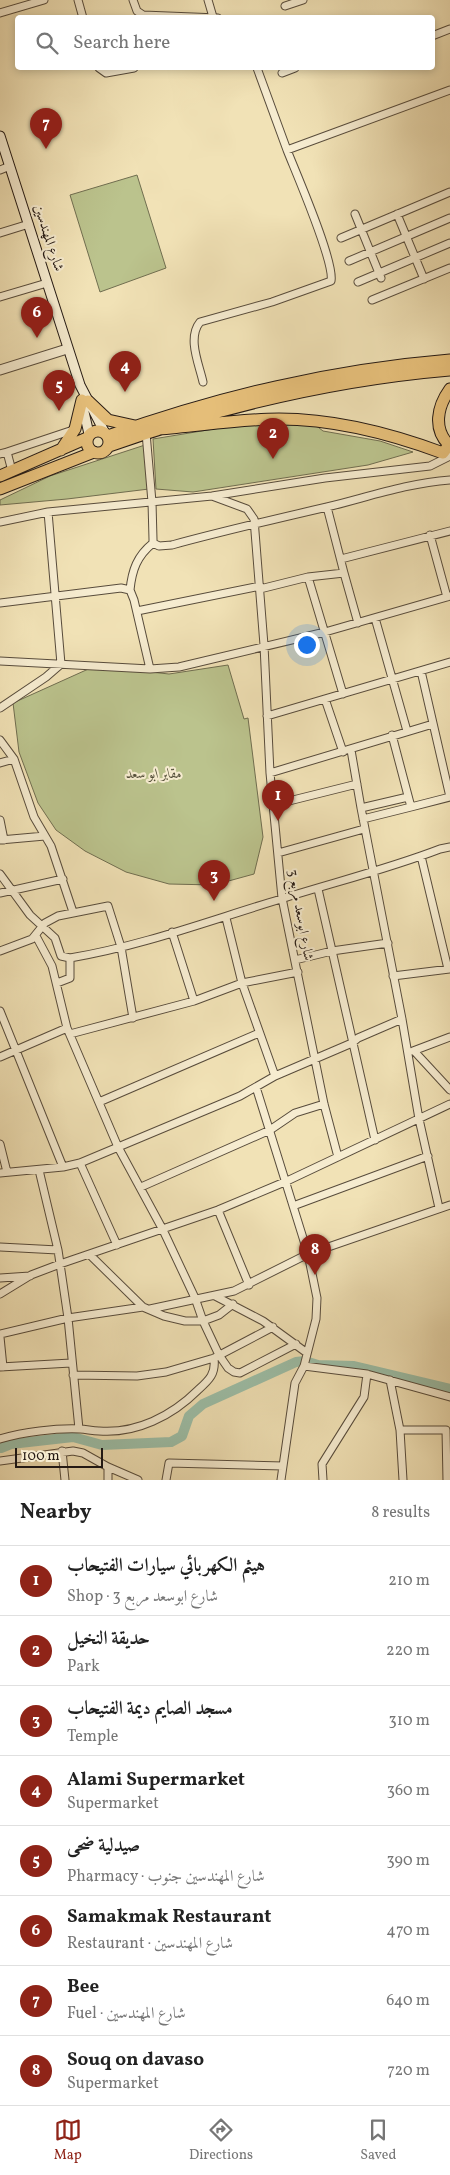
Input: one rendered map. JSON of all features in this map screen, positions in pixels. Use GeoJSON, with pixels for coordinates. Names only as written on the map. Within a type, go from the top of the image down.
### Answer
{"type":"FeatureCollection","features":[{"type":"Feature","properties":{"kind":"highway"},"geometry":{"type":"LineString","coordinates":[[107,438],[141,429],[208,403],[278,385],[366,370],[450,360]]}},
{"type":"Feature","properties":{"kind":"highway"},"geometry":{"type":"LineString","coordinates":[[158,429],[242,404],[312,389],[382,377],[450,370]]}},
{"type":"Feature","properties":{"kind":"highway"},"geometry":{"type":"LineString","coordinates":[[448,450],[441,436],[438,422],[443,402],[450,390]]}},
{"type":"Feature","properties":{"kind":"highway"},"geometry":{"type":"LineString","coordinates":[[60,451],[75,429],[85,400],[108,420],[141,429],[249,420],[296,419],[365,430],[448,450]]}},
{"type":"Feature","properties":{"kind":"highway"},"geometry":{"type":"LineString","coordinates":[[0,476],[60,451],[97,430],[107,438]]}},
{"type":"Feature","properties":{"kind":"highway"},"geometry":{"type":"LineString","coordinates":[[88,436],[89,448],[94,452]]}},
{"type":"Feature","properties":{"kind":"highway"},"geometry":{"type":"LineString","coordinates":[[0,489],[94,452],[104,451],[107,438]]}},
{"type":"Feature","properties":{"kind":"main road","name":"شارع المهندسين"},"geometry":{"type":"LineString","coordinates":[[0,136],[67,349],[85,400]]}},
{"type":"Feature","properties":{"kind":"main road"},"geometry":{"type":"LineString","coordinates":[[0,370],[67,349]]}},
{"type":"Feature","properties":{"kind":"main road"},"geometry":{"type":"LineString","coordinates":[[85,400],[88,436]]}},
{"type":"Feature","properties":{"kind":"main road"},"geometry":{"type":"LineString","coordinates":[[85,400],[107,438]]}},
{"type":"Feature","properties":{"kind":"street"},"geometry":{"type":"LineString","coordinates":[[0,13],[44,0]]}},
{"type":"Feature","properties":{"kind":"street"},"geometry":{"type":"LineString","coordinates":[[78,0],[82,15]]}},
{"type":"Feature","properties":{"kind":"street"},"geometry":{"type":"LineString","coordinates":[[133,0],[137,11],[143,15]]}},
{"type":"Feature","properties":{"kind":"street"},"geometry":{"type":"LineString","coordinates":[[208,0],[215,15]]}},
{"type":"Feature","properties":{"kind":"street"},"geometry":{"type":"LineString","coordinates":[[285,6],[303,0]]}},
{"type":"Feature","properties":{"kind":"street"},"geometry":{"type":"LineString","coordinates":[[435,35],[450,29]]}},
{"type":"Feature","properties":{"kind":"street"},"geometry":{"type":"LineString","coordinates":[[102,70],[106,73],[123,70]]}},
{"type":"Feature","properties":{"kind":"street"},"geometry":{"type":"LineString","coordinates":[[203,382],[194,340],[194,329],[200,322],[272,302],[331,281],[330,267],[317,227],[286,150],[258,70]]}},
{"type":"Feature","properties":{"kind":"street"},"geometry":{"type":"LineString","coordinates":[[282,73],[290,70]]}},
{"type":"Feature","properties":{"kind":"street"},"geometry":{"type":"LineString","coordinates":[[286,150],[450,90]]}},
{"type":"Feature","properties":{"kind":"street"},"geometry":{"type":"LineString","coordinates":[[0,170],[10,166]]}},
{"type":"Feature","properties":{"kind":"street"},"geometry":{"type":"LineString","coordinates":[[341,238],[450,192]]}},
{"type":"Feature","properties":{"kind":"street"},"geometry":{"type":"LineString","coordinates":[[355,214],[380,275]]}},
{"type":"Feature","properties":{"kind":"street"},"geometry":{"type":"LineString","coordinates":[[397,214],[405,236],[416,256],[424,280]]}},
{"type":"Feature","properties":{"kind":"street"},"geometry":{"type":"LineString","coordinates":[[349,261],[450,218]]}},
{"type":"Feature","properties":{"kind":"street"},"geometry":{"type":"LineString","coordinates":[[0,234],[29,224]]}},
{"type":"Feature","properties":{"kind":"street"},"geometry":{"type":"LineString","coordinates":[[358,282],[380,275],[416,256],[450,243]]}},
{"type":"Feature","properties":{"kind":"street"},"geometry":{"type":"LineString","coordinates":[[372,300],[450,268]]}},
{"type":"Feature","properties":{"kind":"street"},"geometry":{"type":"LineString","coordinates":[[0,297],[47,282]]}},
{"type":"Feature","properties":{"kind":"street"},"geometry":{"type":"LineString","coordinates":[[12,471],[4,453],[75,429]]}},
{"type":"Feature","properties":{"kind":"street"},"geometry":{"type":"LineString","coordinates":[[141,429],[152,502],[153,543]]}},
{"type":"Feature","properties":{"kind":"street"},"geometry":{"type":"LineString","coordinates":[[0,522],[48,512],[212,496],[342,476],[430,466],[448,450]]}},
{"type":"Feature","properties":{"kind":"street"},"geometry":{"type":"LineString","coordinates":[[153,543],[159,546],[172,545],[410,485],[450,480]]}},
{"type":"Feature","properties":{"kind":"street"},"geometry":{"type":"LineString","coordinates":[[212,496],[247,509],[252,515],[254,523]]}},
{"type":"Feature","properties":{"kind":"street"},"geometry":{"type":"LineString","coordinates":[[327,507],[358,623]]}},
{"type":"Feature","properties":{"kind":"street"},"geometry":{"type":"LineString","coordinates":[[48,512],[61,664]]}},
{"type":"Feature","properties":{"kind":"street","name":"شارع ابوسعد مربع 3"},"geometry":{"type":"LineString","coordinates":[[254,523],[264,645],[270,773],[282,898],[314,1060],[338,1157]]}},
{"type":"Feature","properties":{"kind":"street"},"geometry":{"type":"LineString","coordinates":[[341,559],[450,531]]}},
{"type":"Feature","properties":{"kind":"street"},"geometry":{"type":"LineString","coordinates":[[0,661],[150,670],[179,667],[358,623],[449,596],[430,536]]}},
{"type":"Feature","properties":{"kind":"street"},"geometry":{"type":"LineString","coordinates":[[150,670],[137,611],[130,590],[135,565],[145,550],[153,543]]}},
{"type":"Feature","properties":{"kind":"street"},"geometry":{"type":"LineString","coordinates":[[137,611],[308,577],[344,573]]}},
{"type":"Feature","properties":{"kind":"street"},"geometry":{"type":"LineString","coordinates":[[308,577],[343,694]]}},
{"type":"Feature","properties":{"kind":"street"},"geometry":{"type":"LineString","coordinates":[[0,603],[121,588],[130,590]]}},
{"type":"Feature","properties":{"kind":"street"},"geometry":{"type":"LineString","coordinates":[[375,618],[407,731]]}},
{"type":"Feature","properties":{"kind":"street"},"geometry":{"type":"LineString","coordinates":[[267,716],[450,662]]}},
{"type":"Feature","properties":{"kind":"street"},"geometry":{"type":"LineString","coordinates":[[0,708],[46,677],[61,664]]}},
{"type":"Feature","properties":{"kind":"street"},"geometry":{"type":"LineString","coordinates":[[363,819],[450,797],[421,671]]}},
{"type":"Feature","properties":{"kind":"street"},"geometry":{"type":"LineString","coordinates":[[325,699],[343,752]]}},
{"type":"Feature","properties":{"kind":"street"},"geometry":{"type":"LineString","coordinates":[[270,773],[433,724]]}},
{"type":"Feature","properties":{"kind":"street"},"geometry":{"type":"LineString","coordinates":[[392,735],[411,807]]}},
{"type":"Feature","properties":{"kind":"street"},"geometry":{"type":"LineString","coordinates":[[0,740],[14,758],[34,816],[45,836],[73,912]]}},
{"type":"Feature","properties":{"kind":"street"},"geometry":{"type":"LineString","coordinates":[[351,750],[364,829],[388,943],[419,1119],[439,1208]]}},
{"type":"Feature","properties":{"kind":"street"},"geometry":{"type":"LineString","coordinates":[[0,763],[14,758]]}},
{"type":"Feature","properties":{"kind":"street"},"geometry":{"type":"LineString","coordinates":[[273,805],[357,784]]}},
{"type":"Feature","properties":{"kind":"street"},"geometry":{"type":"LineString","coordinates":[[361,808],[408,796]]}},
{"type":"Feature","properties":{"kind":"street"},"geometry":{"type":"LineString","coordinates":[[0,820],[2,840],[45,836]]}},
{"type":"Feature","properties":{"kind":"street"},"geometry":{"type":"LineString","coordinates":[[278,853],[364,829]]}},
{"type":"Feature","properties":{"kind":"street"},"geometry":{"type":"LineString","coordinates":[[0,874],[10,890],[42,927],[55,938],[61,956],[70,958],[121,947],[226,918],[282,898],[374,873],[440,848],[450,847]]}},
{"type":"Feature","properties":{"kind":"street"},"geometry":{"type":"LineString","coordinates":[[394,976],[449,969],[421,856]]}},
{"type":"Feature","properties":{"kind":"street"},"geometry":{"type":"LineString","coordinates":[[0,893],[62,879]]}},
{"type":"Feature","properties":{"kind":"street"},"geometry":{"type":"LineString","coordinates":[[318,889],[375,1140]]}},
{"type":"Feature","properties":{"kind":"street"},"geometry":{"type":"LineString","coordinates":[[0,951],[23,944],[36,936],[42,927],[58,916],[108,906],[121,947],[133,1018]]}},
{"type":"Feature","properties":{"kind":"street"},"geometry":{"type":"LineString","coordinates":[[226,918],[242,983],[275,1076]]}},
{"type":"Feature","properties":{"kind":"street"},"geometry":{"type":"LineString","coordinates":[[172,932],[194,1001]]}},
{"type":"Feature","properties":{"kind":"street"},"geometry":{"type":"LineString","coordinates":[[36,936],[48,958],[57,983],[69,1031],[118,1147],[163,1230],[195,1298],[216,1357],[228,1368],[240,1373],[296,1344]]}},
{"type":"Feature","properties":{"kind":"street"},"geometry":{"type":"LineString","coordinates":[[295,960],[332,951],[388,943]]}},
{"type":"Feature","properties":{"kind":"street"},"geometry":{"type":"LineString","coordinates":[[57,983],[70,978],[70,958]]}},
{"type":"Feature","properties":{"kind":"street"},"geometry":{"type":"LineString","coordinates":[[0,1057],[69,1031],[133,1018],[194,1001],[242,983],[298,972]]}},
{"type":"Feature","properties":{"kind":"street"},"geometry":{"type":"LineString","coordinates":[[0,1011],[62,1167]]}},
{"type":"Feature","properties":{"kind":"street"},"geometry":{"type":"LineString","coordinates":[[0,1144],[4,1172],[39,1170],[80,1163],[256,1087],[275,1076],[352,1044],[358,1038],[402,1019]]}},
{"type":"Feature","properties":{"kind":"street"},"geometry":{"type":"LineString","coordinates":[[99,1102],[259,1033]]}},
{"type":"Feature","properties":{"kind":"street"},"geometry":{"type":"LineString","coordinates":[[415,1052],[450,1037]]}},
{"type":"Feature","properties":{"kind":"street"},"geometry":{"type":"LineString","coordinates":[[406,1048],[415,1052],[450,1090]]}},
{"type":"Feature","properties":{"kind":"street"},"geometry":{"type":"LineString","coordinates":[[256,1087],[287,1181],[308,1254],[318,1304],[304,1366],[295,1383],[281,1480]]}},
{"type":"Feature","properties":{"kind":"street"},"geometry":{"type":"LineString","coordinates":[[141,1187],[270,1130],[295,1113],[324,1104]]}},
{"type":"Feature","properties":{"kind":"street"},"geometry":{"type":"LineString","coordinates":[[0,1294],[31,1276],[60,1264],[218,1210],[287,1181],[450,1104]]}},
{"type":"Feature","properties":{"kind":"street"},"geometry":{"type":"LineString","coordinates":[[293,1206],[428,1156]]}},
{"type":"Feature","properties":{"kind":"street"},"geometry":{"type":"LineString","coordinates":[[80,1163],[117,1245]]}},
{"type":"Feature","properties":{"kind":"street"},"geometry":{"type":"LineString","coordinates":[[39,1170],[58,1250],[68,1318],[78,1429]]}},
{"type":"Feature","properties":{"kind":"street"},"geometry":{"type":"LineString","coordinates":[[71,1363],[2,1367],[0,1335],[68,1318],[180,1304],[195,1298],[215,1296],[249,1285],[308,1254],[439,1208],[450,1206]]}},
{"type":"Feature","properties":{"kind":"street"},"geometry":{"type":"LineString","coordinates":[[218,1210],[249,1285]]}},
{"type":"Feature","properties":{"kind":"street"},"geometry":{"type":"LineString","coordinates":[[0,1247],[58,1250]]}},
{"type":"Feature","properties":{"kind":"street"},"geometry":{"type":"LineString","coordinates":[[90,1255],[147,1308],[164,1316],[179,1320],[203,1321],[219,1314],[233,1304]]}},
{"type":"Feature","properties":{"kind":"street"},"geometry":{"type":"LineString","coordinates":[[0,1278],[31,1276]]}},
{"type":"Feature","properties":{"kind":"street"},"geometry":{"type":"LineString","coordinates":[[215,1296],[233,1304],[272,1327],[307,1353]]}},
{"type":"Feature","properties":{"kind":"street"},"geometry":{"type":"LineString","coordinates":[[73,1375],[144,1376],[216,1357],[272,1327]]}},
{"type":"Feature","properties":{"kind":"street"},"geometry":{"type":"LineString","coordinates":[[0,1439],[21,1434],[78,1429],[117,1430],[146,1424],[170,1414],[193,1396],[213,1376],[216,1357]]}},
{"type":"Feature","properties":{"kind":"street"},"geometry":{"type":"LineString","coordinates":[[304,1366],[367,1374],[450,1397]]}},
{"type":"Feature","properties":{"kind":"street"},"geometry":{"type":"LineString","coordinates":[[323,1480],[322,1464],[364,1396],[367,1374]]}},
{"type":"Feature","properties":{"kind":"street"},"geometry":{"type":"LineString","coordinates":[[390,1380],[400,1430],[403,1480]]}},
{"type":"Feature","properties":{"kind":"street"},"geometry":{"type":"LineString","coordinates":[[400,1430],[446,1430],[447,1480]]}},
{"type":"Feature","properties":{"kind":"street"},"geometry":{"type":"LineString","coordinates":[[62,1451],[66,1480]]}},
{"type":"Feature","properties":{"kind":"street"},"geometry":{"type":"LineString","coordinates":[[1,1459],[62,1451],[83,1453],[108,1467],[138,1480]]}},
{"type":"Feature","properties":{"kind":"street"},"geometry":{"type":"LineString","coordinates":[[166,1480],[169,1464],[283,1466]]}},
{"type":"Feature","properties":{"kind":"street"},"geometry":{"type":"LineString","coordinates":[[108,1467],[108,1480]]}},
{"type":"Feature","properties":{"kind":"green space"},"geometry":{"type":"Polygon","coordinates":[[[137,175],[166,268],[100,292],[70,195],[137,175]]]}},
{"type":"Feature","properties":{"kind":"green space"},"geometry":{"type":"Polygon","coordinates":[[[314,424],[323,431],[380,441],[413,452],[368,465],[193,492],[156,489],[153,439],[238,425],[314,424]]]}},
{"type":"Feature","properties":{"kind":"green space"},"geometry":{"type":"Polygon","coordinates":[[[145,445],[149,489],[0,505],[0,500],[50,476],[145,445]]]}},
{"type":"Feature","properties":{"kind":"green space","name":"مقابر ابو سعد"},"geometry":{"type":"Polygon","coordinates":[[[228,665],[244,719],[248,718],[263,837],[254,874],[214,885],[169,884],[126,872],[85,851],[56,830],[38,803],[19,752],[13,703],[95,666],[169,674],[228,665]]]}},
{"type":"Feature","properties":{"kind":"waterway"},"geometry":{"type":"LineString","coordinates":[[1,1448],[11,1444],[73,1437],[102,1445],[171,1442],[182,1436],[189,1416],[203,1404],[296,1362],[305,1361],[318,1365],[354,1366],[450,1389]]}},
{"type":"Feature","properties":{"kind":"place","name":"Bee"},"geometry":{"type":"Point","coordinates":[46,149]}},
{"type":"Feature","properties":{"kind":"place","name":"Samakmak Restaurant"},"geometry":{"type":"Point","coordinates":[37,338]}},
{"type":"Feature","properties":{"kind":"place","name":"Alami Supermarket"},"geometry":{"type":"Point","coordinates":[125,392]}},
{"type":"Feature","properties":{"kind":"place","name":"صيدلية ضحى"},"geometry":{"type":"Point","coordinates":[59,411]}},
{"type":"Feature","properties":{"kind":"place","name":"حديقة النخيل"},"geometry":{"type":"Point","coordinates":[273,459]}},
{"type":"Feature","properties":{"kind":"place","name":"هيثم الكهربائي سيارات الفتيحاب"},"geometry":{"type":"Point","coordinates":[278,821]}},
{"type":"Feature","properties":{"kind":"place","name":"مسجد الصايم ديمة الفتيحاب"},"geometry":{"type":"Point","coordinates":[214,901]}},
{"type":"Feature","properties":{"kind":"place","name":"Souq on davaso"},"geometry":{"type":"Point","coordinates":[315,1275]}}]}
